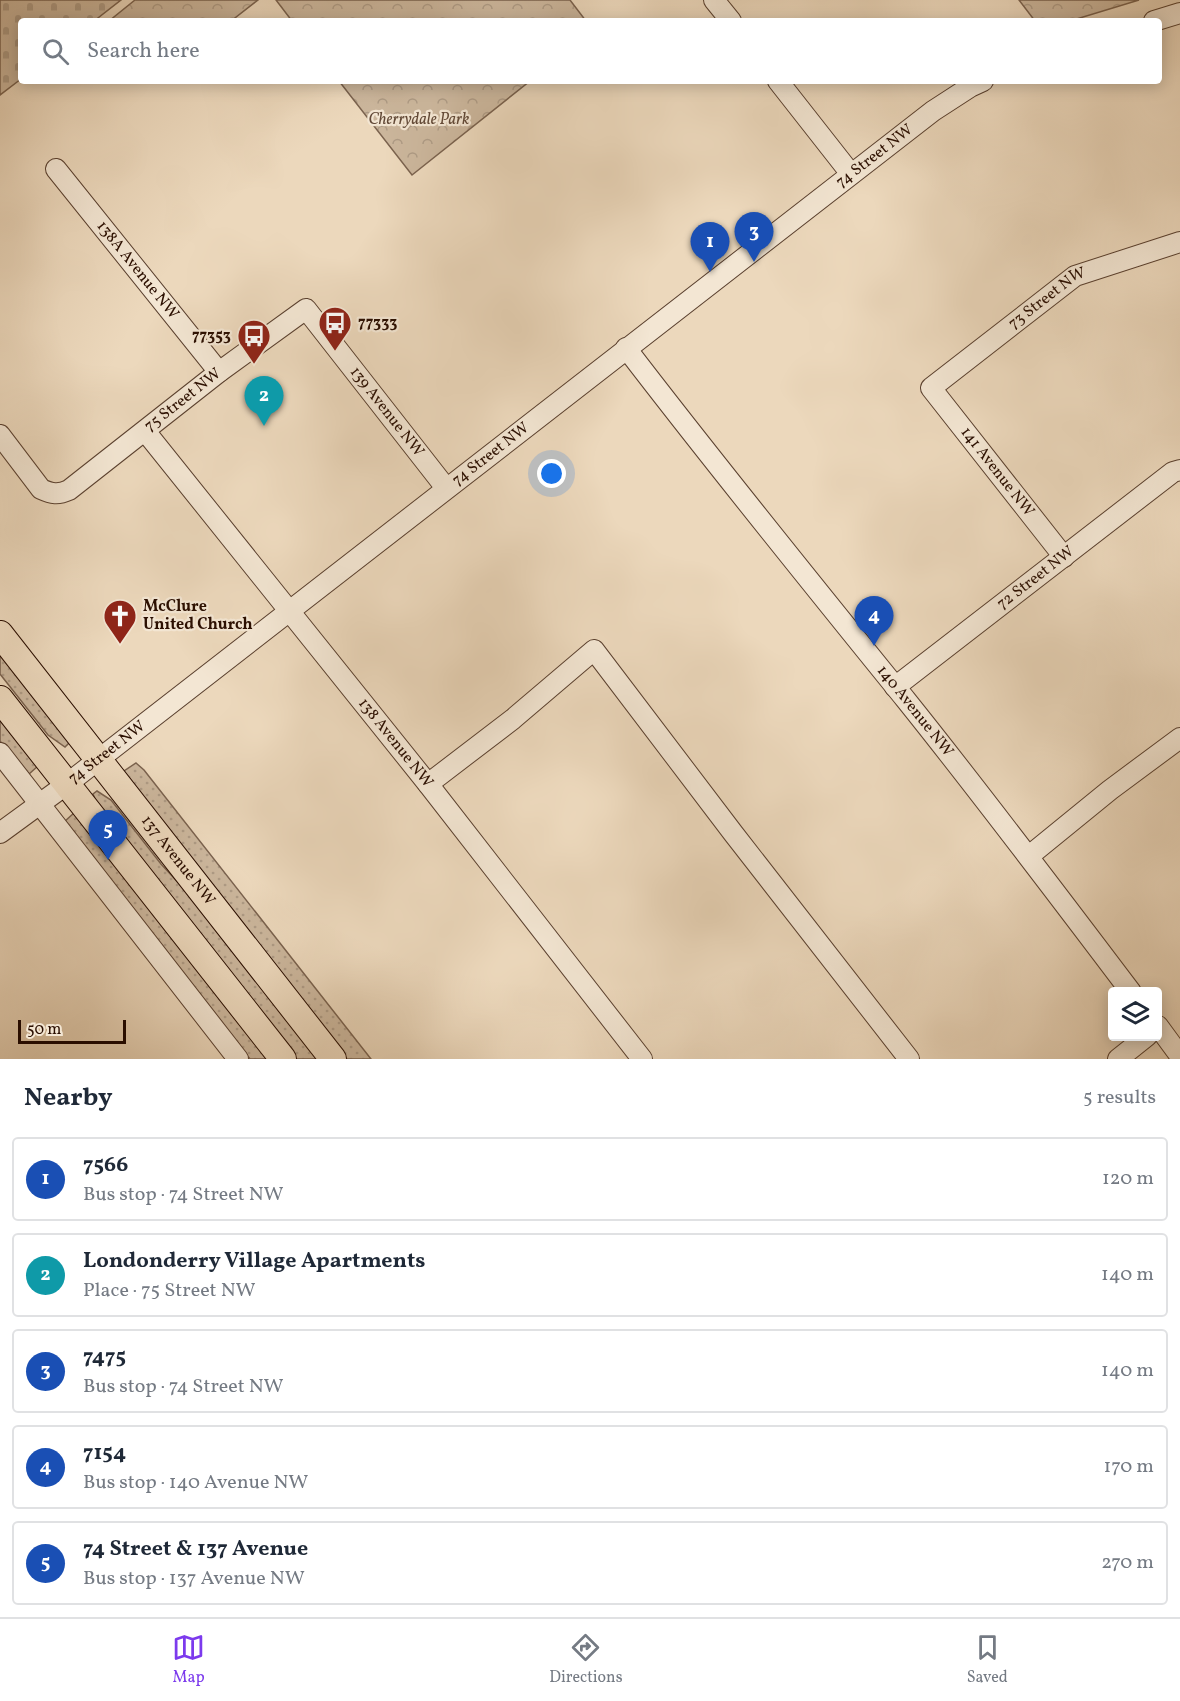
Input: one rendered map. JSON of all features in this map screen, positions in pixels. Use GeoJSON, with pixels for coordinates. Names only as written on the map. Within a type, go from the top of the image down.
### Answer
{"type":"FeatureCollection","features":[{"type":"Feature","properties":{"kind":"main road","name":"137 Avenue NW"},"geometry":{"type":"LineString","coordinates":[[0,634],[333,1059]]}},
{"type":"Feature","properties":{"kind":"main road"},"geometry":{"type":"LineString","coordinates":[[0,699],[283,1059]]}},
{"type":"Feature","properties":{"kind":"street"},"geometry":{"type":"LineString","coordinates":[[714,0],[729,18]]}},
{"type":"Feature","properties":{"kind":"street"},"geometry":{"type":"LineString","coordinates":[[1162,19],[1180,13]]}},
{"type":"Feature","properties":{"kind":"street"},"geometry":{"type":"LineString","coordinates":[[780,84],[851,174]]}},
{"type":"Feature","properties":{"kind":"street","name":"74 Street NW"},"geometry":{"type":"LineString","coordinates":[[0,833],[67,784],[933,111],[976,84]]}},
{"type":"Feature","properties":{"kind":"street","name":"138A Avenue NW"},"geometry":{"type":"LineString","coordinates":[[56,169],[219,372]]}},
{"type":"Feature","properties":{"kind":"street","name":"73 Street NW"},"geometry":{"type":"LineString","coordinates":[[931,388],[1075,276],[1180,242]]}},
{"type":"Feature","properties":{"kind":"street","name":"75 Street NW"},"geometry":{"type":"LineString","coordinates":[[0,435],[41,489],[60,494],[69,490],[219,372],[306,309]]}},
{"type":"Feature","properties":{"kind":"street","name":"139 Avenue NW"},"geometry":{"type":"LineString","coordinates":[[306,309],[446,488]]}},
{"type":"Feature","properties":{"kind":"street","name":"140 Avenue NW"},"geometry":{"type":"LineString","coordinates":[[626,348],[692,435],[1029,856],[1127,987]]}},
{"type":"Feature","properties":{"kind":"street","name":"141 Avenue NW"},"geometry":{"type":"LineString","coordinates":[[931,388],[1064,557]]}},
{"type":"Feature","properties":{"kind":"street","name":"138 Avenue NW"},"geometry":{"type":"LineString","coordinates":[[145,431],[428,784],[642,1059]]}},
{"type":"Feature","properties":{"kind":"street","name":"72 Street NW"},"geometry":{"type":"LineString","coordinates":[[895,687],[1173,472],[1180,470]]}},
{"type":"Feature","properties":{"kind":"street"},"geometry":{"type":"LineString","coordinates":[[428,784],[513,719],[594,650],[909,1059]]}},
{"type":"Feature","properties":{"kind":"street"},"geometry":{"type":"LineString","coordinates":[[1029,856],[1110,790],[1180,738]]}},
{"type":"Feature","properties":{"kind":"street"},"geometry":{"type":"LineString","coordinates":[[0,753],[238,1059]]}},
{"type":"Feature","properties":{"kind":"street"},"geometry":{"type":"LineString","coordinates":[[1162,1037],[1180,1056]]}},
{"type":"Feature","properties":{"kind":"street"},"geometry":{"type":"LineString","coordinates":[[1118,1059],[1141,1041]]}},
{"type":"Feature","properties":{"kind":"green space"},"geometry":{"type":"Polygon","coordinates":[[[0,0],[121,0],[98,18],[18,18],[18,81],[0,95],[0,0]]]}},
{"type":"Feature","properties":{"kind":"green space"},"geometry":{"type":"Polygon","coordinates":[[[135,0],[258,0],[235,18],[113,18],[135,0]]]}},
{"type":"Feature","properties":{"kind":"green space"},"geometry":{"type":"Polygon","coordinates":[[[276,0],[570,0],[584,18],[290,18],[276,0]]]}},
{"type":"Feature","properties":{"kind":"green space"},"geometry":{"type":"Polygon","coordinates":[[[1019,0],[1139,0],[1080,18],[1033,18],[1019,0]]]}},
{"type":"Feature","properties":{"kind":"green space","name":"Cherrydale Park"},"geometry":{"type":"Polygon","coordinates":[[[341,84],[526,84],[412,175],[341,84]]]}},
{"type":"Feature","properties":{"kind":"green space"},"geometry":{"type":"Polygon","coordinates":[[[0,648],[64,729],[69,743],[65,747],[48,735],[0,674],[0,648]]]}},
{"type":"Feature","properties":{"kind":"green space"},"geometry":{"type":"Polygon","coordinates":[[[0,714],[38,766],[29,774],[0,741],[0,714]]]}},
{"type":"Feature","properties":{"kind":"green space"},"geometry":{"type":"Polygon","coordinates":[[[136,763],[144,770],[371,1059],[347,1059],[131,784],[124,771],[136,763]]]}},
{"type":"Feature","properties":{"kind":"green space"},"geometry":{"type":"Polygon","coordinates":[[[97,791],[111,800],[161,864],[211,918],[322,1059],[295,1059],[100,811],[93,794],[97,791]]]}},
{"type":"Feature","properties":{"kind":"green space"},"geometry":{"type":"Polygon","coordinates":[[[75,812],[270,1059],[250,1059],[64,822],[75,812]]]}},
{"type":"Feature","properties":{"kind":"place","name":"7475"},"geometry":{"type":"Point","coordinates":[754,262]}},
{"type":"Feature","properties":{"kind":"place","name":"7566"},"geometry":{"type":"Point","coordinates":[710,272]}},
{"type":"Feature","properties":{"kind":"place","name":"77333"},"geometry":{"type":"Point","coordinates":[335,352]}},
{"type":"Feature","properties":{"kind":"place","name":"77353"},"geometry":{"type":"Point","coordinates":[254,365]}},
{"type":"Feature","properties":{"kind":"place","name":"Londonderry Village Apartments"},"geometry":{"type":"Point","coordinates":[264,426]}},
{"type":"Feature","properties":{"kind":"place","name":"McClure United Church"},"geometry":{"type":"Point","coordinates":[120,645]}},
{"type":"Feature","properties":{"kind":"place","name":"7154"},"geometry":{"type":"Point","coordinates":[874,646]}},
{"type":"Feature","properties":{"kind":"place","name":"74 Street & 137 Avenue"},"geometry":{"type":"Point","coordinates":[108,860]}}]}
